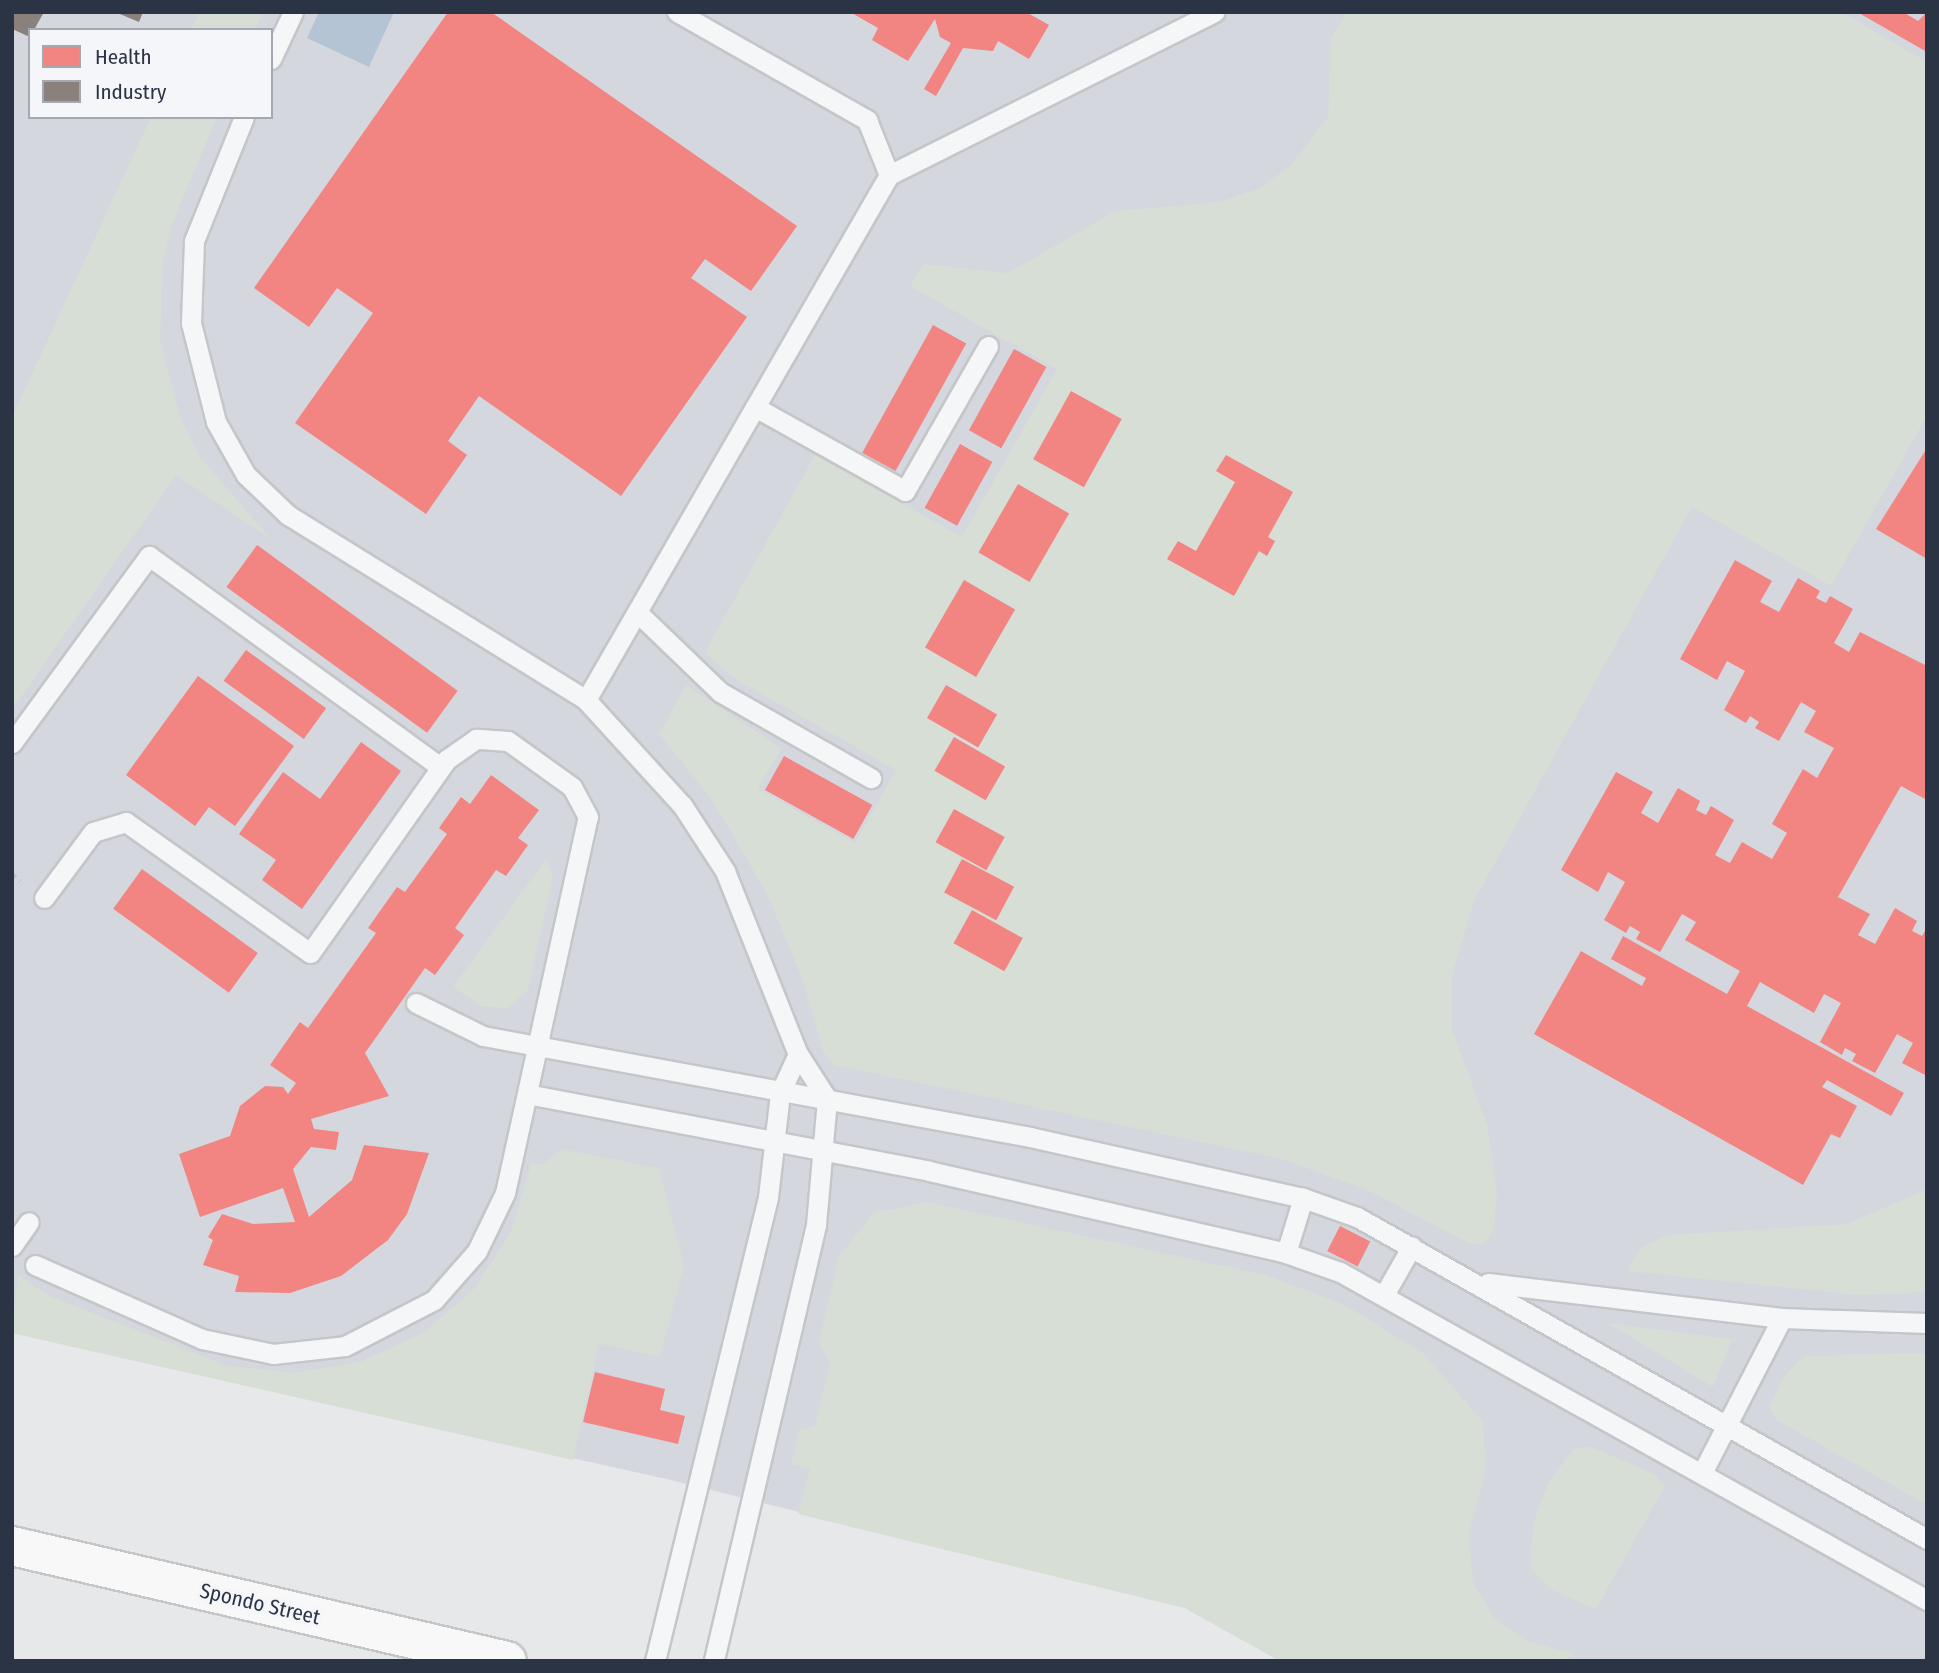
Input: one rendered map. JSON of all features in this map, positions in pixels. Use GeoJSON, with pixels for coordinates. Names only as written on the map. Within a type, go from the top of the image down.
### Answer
{"type":"FeatureCollection","features":[{"type":"Feature","properties":{"kind":"main road","name":"Spondo Street"},"geometry":{"type":"LineString","coordinates":[[12,1546],[508,1661]]}},
{"type":"Feature","properties":{"kind":"lane"},"geometry":{"type":"LineString","coordinates":[[273,55],[293,12]]}},
{"type":"Feature","properties":{"kind":"lane"},"geometry":{"type":"LineString","coordinates":[[677,12],[867,120],[889,175]]}},
{"type":"Feature","properties":{"kind":"lane"},"geometry":{"type":"LineString","coordinates":[[586,700],[889,175],[1215,12]]}},
{"type":"Feature","properties":{"kind":"lane"},"geometry":{"type":"LineString","coordinates":[[243,119],[194,241],[191,323],[216,422],[246,475],[288,515],[586,700],[682,805],[725,871],[799,1054],[827,1099],[816,1224],[714,1661]]}},
{"type":"Feature","properties":{"kind":"lane"},"geometry":{"type":"LineString","coordinates":[[755,407],[905,491],[988,346]]}},
{"type":"Feature","properties":{"kind":"lane"},"geometry":{"type":"LineString","coordinates":[[12,743],[149,556],[442,767]]}},
{"type":"Feature","properties":{"kind":"lane"},"geometry":{"type":"LineString","coordinates":[[637,612],[720,692],[871,778]]}},
{"type":"Feature","properties":{"kind":"lane"},"geometry":{"type":"LineString","coordinates":[[35,1265],[237,1350],[309,1353],[345,1346],[434,1300],[477,1251],[505,1193],[539,1041],[586,806],[572,787],[498,738],[464,743],[442,767],[310,953],[126,822],[93,832],[44,898]]}},
{"type":"Feature","properties":{"kind":"lane"},"geometry":{"type":"LineString","coordinates":[[416,1003],[483,1036],[539,1041],[780,1093],[827,1099],[1303,1198],[1412,1246],[1927,1539]]}},
{"type":"Feature","properties":{"kind":"lane"},"geometry":{"type":"LineString","coordinates":[[655,1661],[724,1391],[774,1144],[780,1093],[799,1054]]}},
{"type":"Feature","properties":{"kind":"lane"},"geometry":{"type":"LineString","coordinates":[[527,1094],[774,1144],[929,1171],[1286,1254],[1384,1295],[1927,1600]]}},
{"type":"Feature","properties":{"kind":"lane"},"geometry":{"type":"LineString","coordinates":[[1286,1254],[1303,1198]]}},
{"type":"Feature","properties":{"kind":"lane"},"geometry":{"type":"LineString","coordinates":[[12,1246],[29,1222]]}},
{"type":"Feature","properties":{"kind":"lane"},"geometry":{"type":"LineString","coordinates":[[1384,1295],[1412,1246]]}},
{"type":"Feature","properties":{"kind":"lane"},"geometry":{"type":"LineString","coordinates":[[1476,1281],[1782,1318],[1927,1323]]}},
{"type":"Feature","properties":{"kind":"lane"},"geometry":{"type":"LineString","coordinates":[[1702,1473],[1729,1428],[1782,1318]]}},
{"type":"Feature","properties":{"kind":"shaded area"},"geometry":{"type":"Polygon","coordinates":[[[12,12],[1927,12],[1927,1661],[1280,1661],[1185,1608],[671,1480],[12,1333],[12,12]]]}},
{"type":"Feature","properties":{"kind":"shaded area"},"geometry":{"type":"Polygon","coordinates":[[[199,12],[263,12],[256,28],[192,28],[199,12]]]}},
{"type":"Feature","properties":{"kind":"shaded area"},"geometry":{"type":"Polygon","coordinates":[[[1347,12],[1841,12],[1927,62],[1927,416],[1831,586],[1692,507],[1474,901],[1452,975],[1452,1029],[1487,1125],[1497,1191],[1494,1231],[1483,1244],[1471,1244],[1367,1190],[1282,1159],[834,1065],[823,1052],[803,980],[766,892],[710,797],[659,734],[686,685],[781,748],[758,789],[855,843],[896,770],[733,678],[705,652],[815,455],[962,537],[1057,369],[910,286],[923,264],[1008,273],[1115,211],[1219,202],[1258,189],[1290,166],[1328,117],[1331,39],[1347,12]]]}},
{"type":"Feature","properties":{"kind":"shaded area"},"geometry":{"type":"Polygon","coordinates":[[[150,119],[216,119],[172,224],[163,262],[160,341],[181,419],[199,456],[271,539],[176,475],[12,710],[12,417],[150,119]]]}},
{"type":"Feature","properties":{"kind":"shaded area"},"geometry":{"type":"Polygon","coordinates":[[[546,859],[553,877],[528,990],[507,1009],[481,1006],[453,987],[546,859]]]}},
{"type":"Feature","properties":{"kind":"shaded area"},"geometry":{"type":"Polygon","coordinates":[[[562,1149],[659,1168],[684,1265],[660,1357],[599,1344],[573,1460],[12,1333],[18,1274],[47,1295],[225,1365],[293,1373],[360,1362],[423,1333],[474,1289],[511,1232],[531,1163],[542,1165],[562,1149]]]}},
{"type":"Feature","properties":{"kind":"shaded area"},"geometry":{"type":"Polygon","coordinates":[[[1927,1189],[1927,1292],[1858,1295],[1627,1271],[1641,1248],[1667,1235],[1847,1224],[1927,1189]]]}},
{"type":"Feature","properties":{"kind":"shaded area"},"geometry":{"type":"Polygon","coordinates":[[[927,1202],[1266,1275],[1345,1305],[1424,1354],[1483,1422],[1486,1469],[1469,1534],[1473,1581],[1493,1617],[1529,1642],[1572,1653],[1567,1661],[1280,1661],[1185,1608],[798,1514],[810,1469],[791,1464],[799,1430],[815,1426],[830,1363],[819,1343],[839,1256],[874,1213],[927,1202]]]}},
{"type":"Feature","properties":{"kind":"shaded area"},"geometry":{"type":"Polygon","coordinates":[[[1608,1323],[1732,1339],[1713,1387],[1608,1323]]]}},
{"type":"Feature","properties":{"kind":"shaded area"},"geometry":{"type":"Polygon","coordinates":[[[1927,1353],[1927,1505],[1777,1420],[1769,1408],[1784,1377],[1804,1356],[1927,1353]]]}},
{"type":"Feature","properties":{"kind":"shaded area"},"geometry":{"type":"Polygon","coordinates":[[[1589,1446],[1654,1474],[1665,1486],[1596,1609],[1552,1590],[1530,1569],[1533,1523],[1548,1483],[1573,1450],[1589,1446]]]}},
{"type":"Feature","properties":{"kind":"water"},"geometry":{"type":"Polygon","coordinates":[[[319,12],[394,12],[369,67],[307,38],[319,12]]]}},
{"type":"Feature","properties":{"kind":"building: Health"},"geometry":{"type":"Polygon","coordinates":[[[448,12],[491,12],[797,226],[751,291],[705,259],[691,278],[747,317],[621,496],[479,396],[448,441],[467,455],[426,514],[295,423],[373,313],[337,288],[309,327],[254,288],[448,12]]]}},
{"type":"Feature","properties":{"kind":"building: Health"},"geometry":{"type":"Polygon","coordinates":[[[850,12],[1026,12],[1049,25],[1029,59],[998,41],[993,51],[963,48],[936,96],[924,89],[951,43],[940,37],[935,19],[908,61],[872,40],[878,28],[850,12]]]}},
{"type":"Feature","properties":{"kind":"building: Health"},"geometry":{"type":"Polygon","coordinates":[[[1857,12],[1903,12],[1918,21],[1927,12],[1927,52],[1857,12]]]}},
{"type":"Feature","properties":{"kind":"building: Health"},"geometry":{"type":"Polygon","coordinates":[[[933,325],[966,343],[895,471],[862,453],[933,325]]]}},
{"type":"Feature","properties":{"kind":"building: Health"},"geometry":{"type":"Polygon","coordinates":[[[1014,349],[1046,367],[1001,448],[969,430],[1014,349]]]}},
{"type":"Feature","properties":{"kind":"building: Health"},"geometry":{"type":"Polygon","coordinates":[[[1071,391],[1122,419],[1084,487],[1033,459],[1071,391]]]}},
{"type":"Feature","properties":{"kind":"building: Health"},"geometry":{"type":"Polygon","coordinates":[[[960,444],[992,462],[957,526],[925,508],[960,444]]]}},
{"type":"Feature","properties":{"kind":"building: Health"},"geometry":{"type":"Polygon","coordinates":[[[1927,448],[1927,559],[1876,529],[1927,448]]]}},
{"type":"Feature","properties":{"kind":"building: Health"},"geometry":{"type":"Polygon","coordinates":[[[1226,455],[1293,492],[1268,537],[1275,541],[1267,556],[1259,551],[1234,596],[1167,559],[1178,541],[1196,551],[1235,482],[1216,471],[1226,455]]]}},
{"type":"Feature","properties":{"kind":"building: Health"},"geometry":{"type":"Polygon","coordinates":[[[1018,484],[1069,514],[1030,582],[978,552],[1018,484]]]}},
{"type":"Feature","properties":{"kind":"building: Health"},"geometry":{"type":"Polygon","coordinates":[[[257,545],[458,691],[427,733],[226,587],[257,545]]]}},
{"type":"Feature","properties":{"kind":"building: Health"},"geometry":{"type":"Polygon","coordinates":[[[1735,560],[1772,581],[1760,602],[1779,612],[1798,578],[1820,591],[1816,598],[1826,603],[1830,596],[1853,609],[1834,643],[1849,652],[1860,632],[1927,666],[1927,800],[1901,786],[1838,897],[1870,914],[1858,935],[1875,944],[1895,908],[1917,921],[1912,931],[1922,936],[1927,928],[1927,1076],[1902,1063],[1913,1043],[1897,1034],[1875,1073],[1852,1061],[1856,1054],[1845,1048],[1842,1055],[1820,1042],[1841,1003],[1824,994],[1814,1013],[1760,982],[1747,1006],[1904,1093],[1891,1116],[1827,1080],[1822,1087],[1857,1106],[1840,1138],[1831,1134],[1803,1185],[1534,1034],[1581,951],[1642,986],[1646,978],[1611,959],[1623,936],[1727,994],[1740,971],[1685,940],[1696,922],[1682,914],[1660,952],[1636,939],[1640,932],[1630,926],[1626,933],[1604,920],[1625,882],[1608,872],[1598,892],[1561,870],[1616,772],[1653,792],[1641,813],[1658,823],[1678,788],[1700,801],[1696,810],[1706,815],[1711,806],[1734,820],[1715,855],[1730,863],[1742,842],[1772,859],[1787,833],[1772,824],[1803,769],[1817,778],[1834,748],[1804,732],[1816,711],[1801,702],[1779,741],[1755,728],[1759,722],[1750,716],[1746,723],[1724,710],[1745,671],[1727,661],[1717,680],[1680,659],[1735,560]]]}},
{"type":"Feature","properties":{"kind":"building: Health"},"geometry":{"type":"Polygon","coordinates":[[[964,580],[1015,610],[976,677],[925,648],[964,580]]]}},
{"type":"Feature","properties":{"kind":"building: Health"},"geometry":{"type":"Polygon","coordinates":[[[246,650],[326,708],[304,739],[224,681],[246,650]]]}},
{"type":"Feature","properties":{"kind":"building: Health"},"geometry":{"type":"Polygon","coordinates":[[[198,676],[294,746],[235,826],[209,807],[195,826],[126,775],[198,676]]]}},
{"type":"Feature","properties":{"kind":"building: Health"},"geometry":{"type":"Polygon","coordinates":[[[946,685],[997,714],[978,747],[927,718],[946,685]]]}},
{"type":"Feature","properties":{"kind":"building: Health"},"geometry":{"type":"Polygon","coordinates":[[[954,737],[1005,766],[986,800],[934,771],[954,737]]]}},
{"type":"Feature","properties":{"kind":"building: Health"},"geometry":{"type":"Polygon","coordinates":[[[361,742],[401,771],[302,909],[262,880],[276,860],[239,834],[283,772],[320,799],[361,742]]]}},
{"type":"Feature","properties":{"kind":"building: Health"},"geometry":{"type":"Polygon","coordinates":[[[784,756],[872,805],[853,839],[765,790],[784,756]]]}},
{"type":"Feature","properties":{"kind":"building: Health"},"geometry":{"type":"Polygon","coordinates":[[[491,775],[539,810],[518,838],[528,845],[506,876],[496,870],[455,928],[464,935],[435,975],[425,968],[365,1053],[389,1096],[311,1119],[314,1129],[339,1132],[336,1150],[311,1147],[293,1169],[309,1217],[352,1180],[364,1145],[429,1153],[407,1214],[388,1240],[341,1276],[290,1293],[235,1292],[239,1276],[203,1265],[213,1240],[208,1237],[222,1214],[253,1224],[295,1222],[283,1188],[200,1217],[179,1154],[230,1136],[240,1106],[265,1086],[283,1087],[288,1094],[296,1083],[270,1065],[300,1022],[308,1028],[376,933],[368,928],[397,887],[405,892],[447,834],[439,828],[461,797],[470,804],[491,775]]]}},
{"type":"Feature","properties":{"kind":"building: Health"},"geometry":{"type":"Polygon","coordinates":[[[954,809],[1005,837],[986,870],[936,842],[954,809]]]}},
{"type":"Feature","properties":{"kind":"building: Health"},"geometry":{"type":"Polygon","coordinates":[[[962,859],[1014,887],[996,920],[944,893],[962,859]]]}},
{"type":"Feature","properties":{"kind":"building: Health"},"geometry":{"type":"Polygon","coordinates":[[[142,869],[258,953],[229,993],[113,909],[142,869]]]}},
{"type":"Feature","properties":{"kind":"building: Health"},"geometry":{"type":"Polygon","coordinates":[[[972,910],[1023,938],[1004,971],[954,943],[972,910]]]}},
{"type":"Feature","properties":{"kind":"building: Health"},"geometry":{"type":"Polygon","coordinates":[[[1340,1226],[1370,1241],[1358,1266],[1327,1251],[1340,1226]]]}},
{"type":"Feature","properties":{"kind":"building: Health"},"geometry":{"type":"Polygon","coordinates":[[[595,1372],[665,1389],[660,1410],[685,1416],[678,1444],[583,1422],[595,1372]]]}},
{"type":"Feature","properties":{"kind":"building: Industry"},"geometry":{"type":"Polygon","coordinates":[[[12,12],[44,12],[35,28],[28,28],[28,36],[12,29],[12,12]]]}},
{"type":"Feature","properties":{"kind":"building: Industry"},"geometry":{"type":"Polygon","coordinates":[[[115,12],[143,12],[139,22],[115,12]]]}}]}
